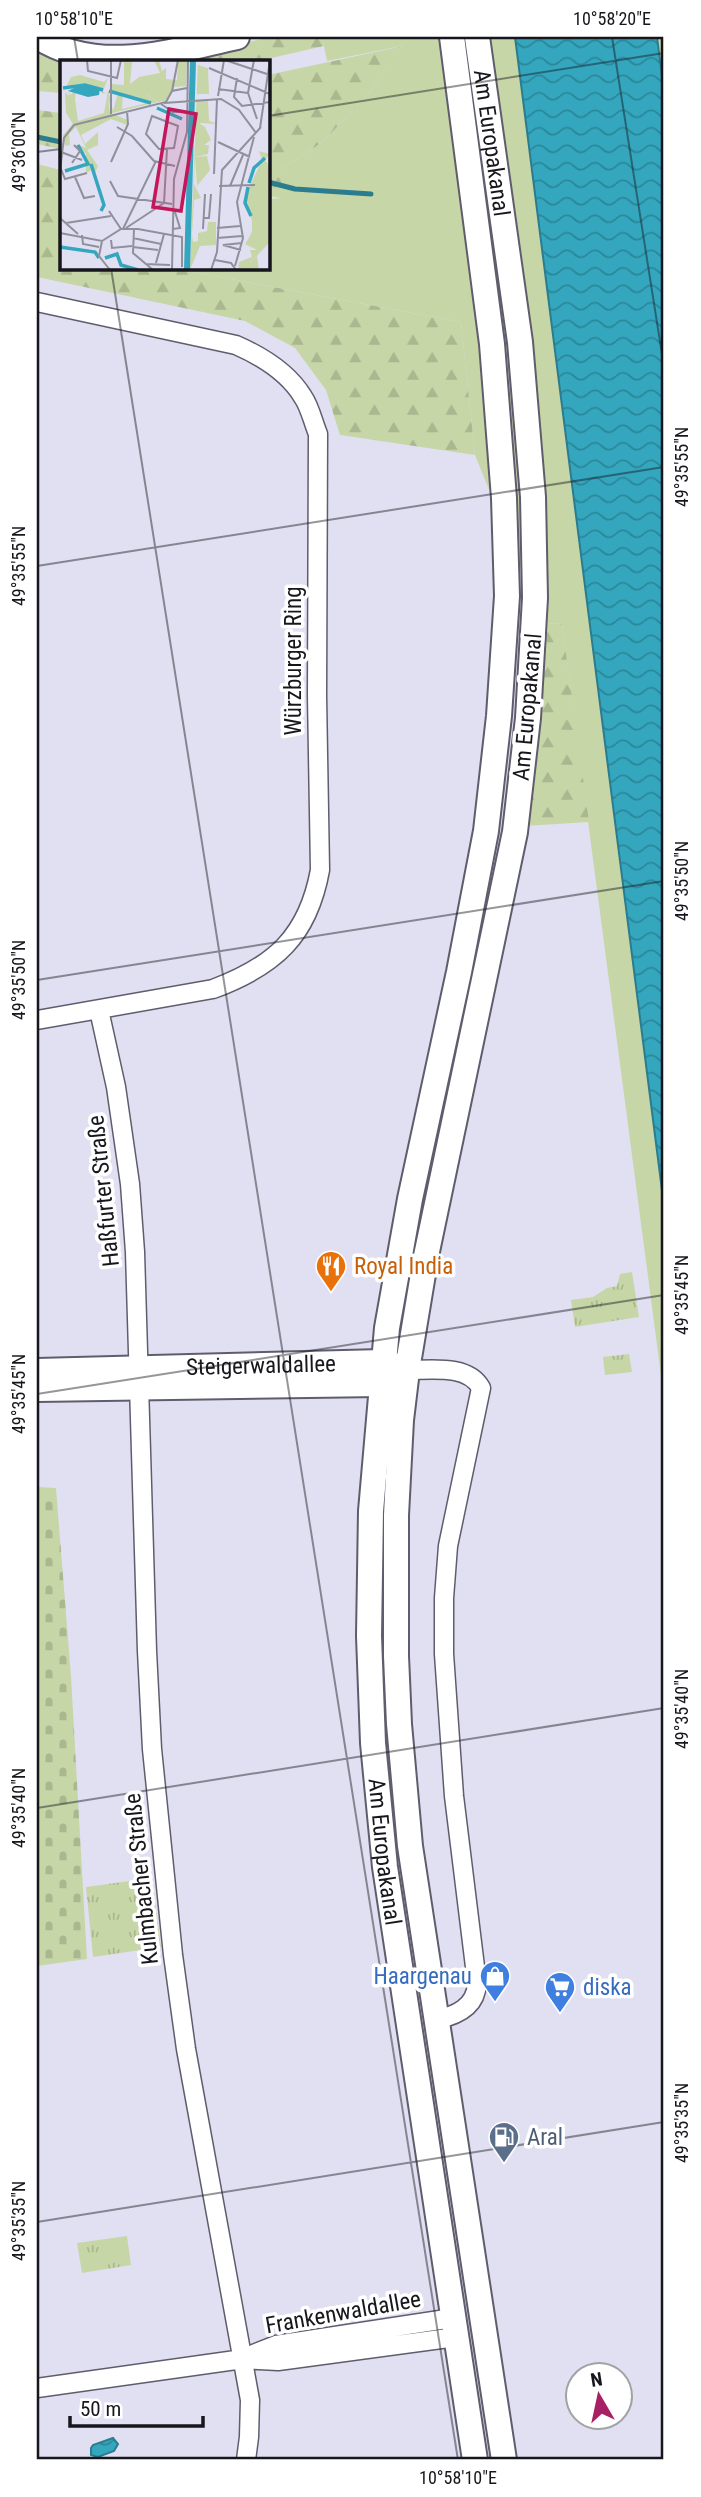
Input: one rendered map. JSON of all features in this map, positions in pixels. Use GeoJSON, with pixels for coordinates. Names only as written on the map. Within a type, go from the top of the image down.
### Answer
{"type":"FeatureCollection","features":[{"type":"Feature","properties":{"kind":"main road"},"geometry":{"type":"LineString","coordinates":[[38,37],[74,52],[107,59],[141,57],[237,37]]}},
{"type":"Feature","properties":{"kind":"main road","name":"Am Europakanal"},"geometry":{"type":"LineString","coordinates":[[452,37],[492,344],[504,498],[507,596],[499,716],[486,831],[410,1199],[382,1373],[373,1467],[369,1565],[373,1743],[385,1867],[475,2460]]}},
{"type":"Feature","properties":{"kind":"main road","name":"Am Europakanal"},"geometry":{"type":"LineString","coordinates":[[477,37],[520,342],[533,497],[535,598],[528,718],[515,832],[426,1256],[407,1370],[401,1420],[396,1515],[398,1711],[410,1846],[504,2460]]}},
{"type":"Feature","properties":{"kind":"main road"},"geometry":{"type":"LineString","coordinates":[[382,1373],[407,1370]]}},
{"type":"Feature","properties":{"kind":"main road","name":"Steigerwaldallee"},"geometry":{"type":"LineString","coordinates":[[37,1371],[138,1379]]}},
{"type":"Feature","properties":{"kind":"main road","name":"Steigerwaldallee"},"geometry":{"type":"LineString","coordinates":[[37,1389],[138,1379],[382,1373]]}},
{"type":"Feature","properties":{"kind":"main road"},"geometry":{"type":"LineString","coordinates":[[454,2327],[482,2324]]}},
{"type":"Feature","properties":{"kind":"street","name":"Würzburger Ring"},"geometry":{"type":"LineString","coordinates":[[37,302],[236,345],[262,357],[284,375],[303,396],[318,434],[317,709],[320,870],[307,917],[284,948],[264,965],[239,979],[213,989],[37,1020]]}},
{"type":"Feature","properties":{"kind":"street","name":"Haßfurter Straße"},"geometry":{"type":"LineString","coordinates":[[99,1010],[116,1087],[130,1184],[135,1252],[138,1379]]}},
{"type":"Feature","properties":{"kind":"street"},"geometry":{"type":"LineString","coordinates":[[407,1370],[445,1370],[467,1374],[477,1381],[481,1388],[448,1546],[444,1598],[444,1654],[454,1797],[477,1994],[472,2003],[461,2011],[435,2020]]}},
{"type":"Feature","properties":{"kind":"street","name":"Kulmbacher Straße"},"geometry":{"type":"LineString","coordinates":[[138,1379],[152,1749],[173,1955],[186,2049],[250,2400],[250,2437],[246,2460]]}},
{"type":"Feature","properties":{"kind":"street","name":"Frankenwaldallee"},"geometry":{"type":"LineString","coordinates":[[37,2388],[243,2359],[278,2361],[454,2327]]}},
{"type":"Feature","properties":{"kind":"green space"},"geometry":{"type":"Polygon","coordinates":[[[273,37],[322,37],[324,46],[262,60],[160,60],[273,37]]]}},
{"type":"Feature","properties":{"kind":"green space"},"geometry":{"type":"Polygon","coordinates":[[[322,37],[515,37],[664,1206],[664,1398],[562,624],[543,623],[475,455],[461,322],[182,270],[270,270],[270,199],[281,198],[281,169],[323,142],[377,84],[402,46],[327,61],[322,37]]]}},
{"type":"Feature","properties":{"kind":"green space"},"geometry":{"type":"Polygon","coordinates":[[[657,37],[664,37],[664,92],[657,37]]]}},
{"type":"Feature","properties":{"kind":"green space"},"geometry":{"type":"Polygon","coordinates":[[[37,44],[60,60],[60,93],[37,91],[37,44]]]}},
{"type":"Feature","properties":{"kind":"green space"},"geometry":{"type":"Polygon","coordinates":[[[403,46],[377,84],[323,142],[281,169],[281,198],[270,196],[270,75],[403,46]]]}},
{"type":"Feature","properties":{"kind":"green space"},"geometry":{"type":"Polygon","coordinates":[[[37,110],[60,113],[60,149],[37,144],[37,110]]]}},
{"type":"Feature","properties":{"kind":"green space"},"geometry":{"type":"Polygon","coordinates":[[[37,164],[60,170],[60,270],[182,270],[461,322],[475,455],[340,435],[326,390],[295,348],[245,321],[37,277],[37,164]]]}},
{"type":"Feature","properties":{"kind":"green space"},"geometry":{"type":"Polygon","coordinates":[[[543,623],[562,624],[589,822],[525,826],[543,623]]]}},
{"type":"Feature","properties":{"kind":"green space"},"geometry":{"type":"Polygon","coordinates":[[[632,1272],[639,1317],[575,1327],[571,1300],[593,1297],[607,1288],[617,1286],[620,1274],[632,1272]]]}},
{"type":"Feature","properties":{"kind":"green space"},"geometry":{"type":"Polygon","coordinates":[[[629,1354],[632,1372],[605,1375],[603,1357],[629,1354]]]}},
{"type":"Feature","properties":{"kind":"green space"},"geometry":{"type":"Polygon","coordinates":[[[37,1487],[56,1488],[71,1676],[87,1959],[37,1966],[37,1487]]]}},
{"type":"Feature","properties":{"kind":"green space"},"geometry":{"type":"Polygon","coordinates":[[[152,1878],[161,1947],[93,1957],[86,1887],[152,1878]]]}},
{"type":"Feature","properties":{"kind":"green space"},"geometry":{"type":"Polygon","coordinates":[[[127,2236],[131,2265],[82,2273],[77,2243],[127,2236]]]}},
{"type":"Feature","properties":{"kind":"water"},"geometry":{"type":"Polygon","coordinates":[[[515,37],[657,37],[664,92],[664,1206],[515,37]]]}},
{"type":"Feature","properties":{"kind":"water"},"geometry":{"type":"Polygon","coordinates":[[[113,2438],[118,2444],[114,2451],[98,2457],[91,2455],[93,2445],[113,2438]]]}},
{"type":"Feature","properties":{"kind":"waterway"},"geometry":{"type":"LineString","coordinates":[[37,137],[60,142]]}},
{"type":"Feature","properties":{"kind":"waterway"},"geometry":{"type":"LineString","coordinates":[[270,183],[295,189],[371,194]]}},
{"type":"Feature","properties":{"kind":"place","name":"Royal India"},"geometry":{"type":"Point","coordinates":[331,1293]}},
{"type":"Feature","properties":{"kind":"place","name":"Haargenau"},"geometry":{"type":"Point","coordinates":[495,2003]}},
{"type":"Feature","properties":{"kind":"place","name":"diska"},"geometry":{"type":"Point","coordinates":[560,2014]}},
{"type":"Feature","properties":{"kind":"place","name":"Aral"},"geometry":{"type":"Point","coordinates":[504,2164]}}]}
